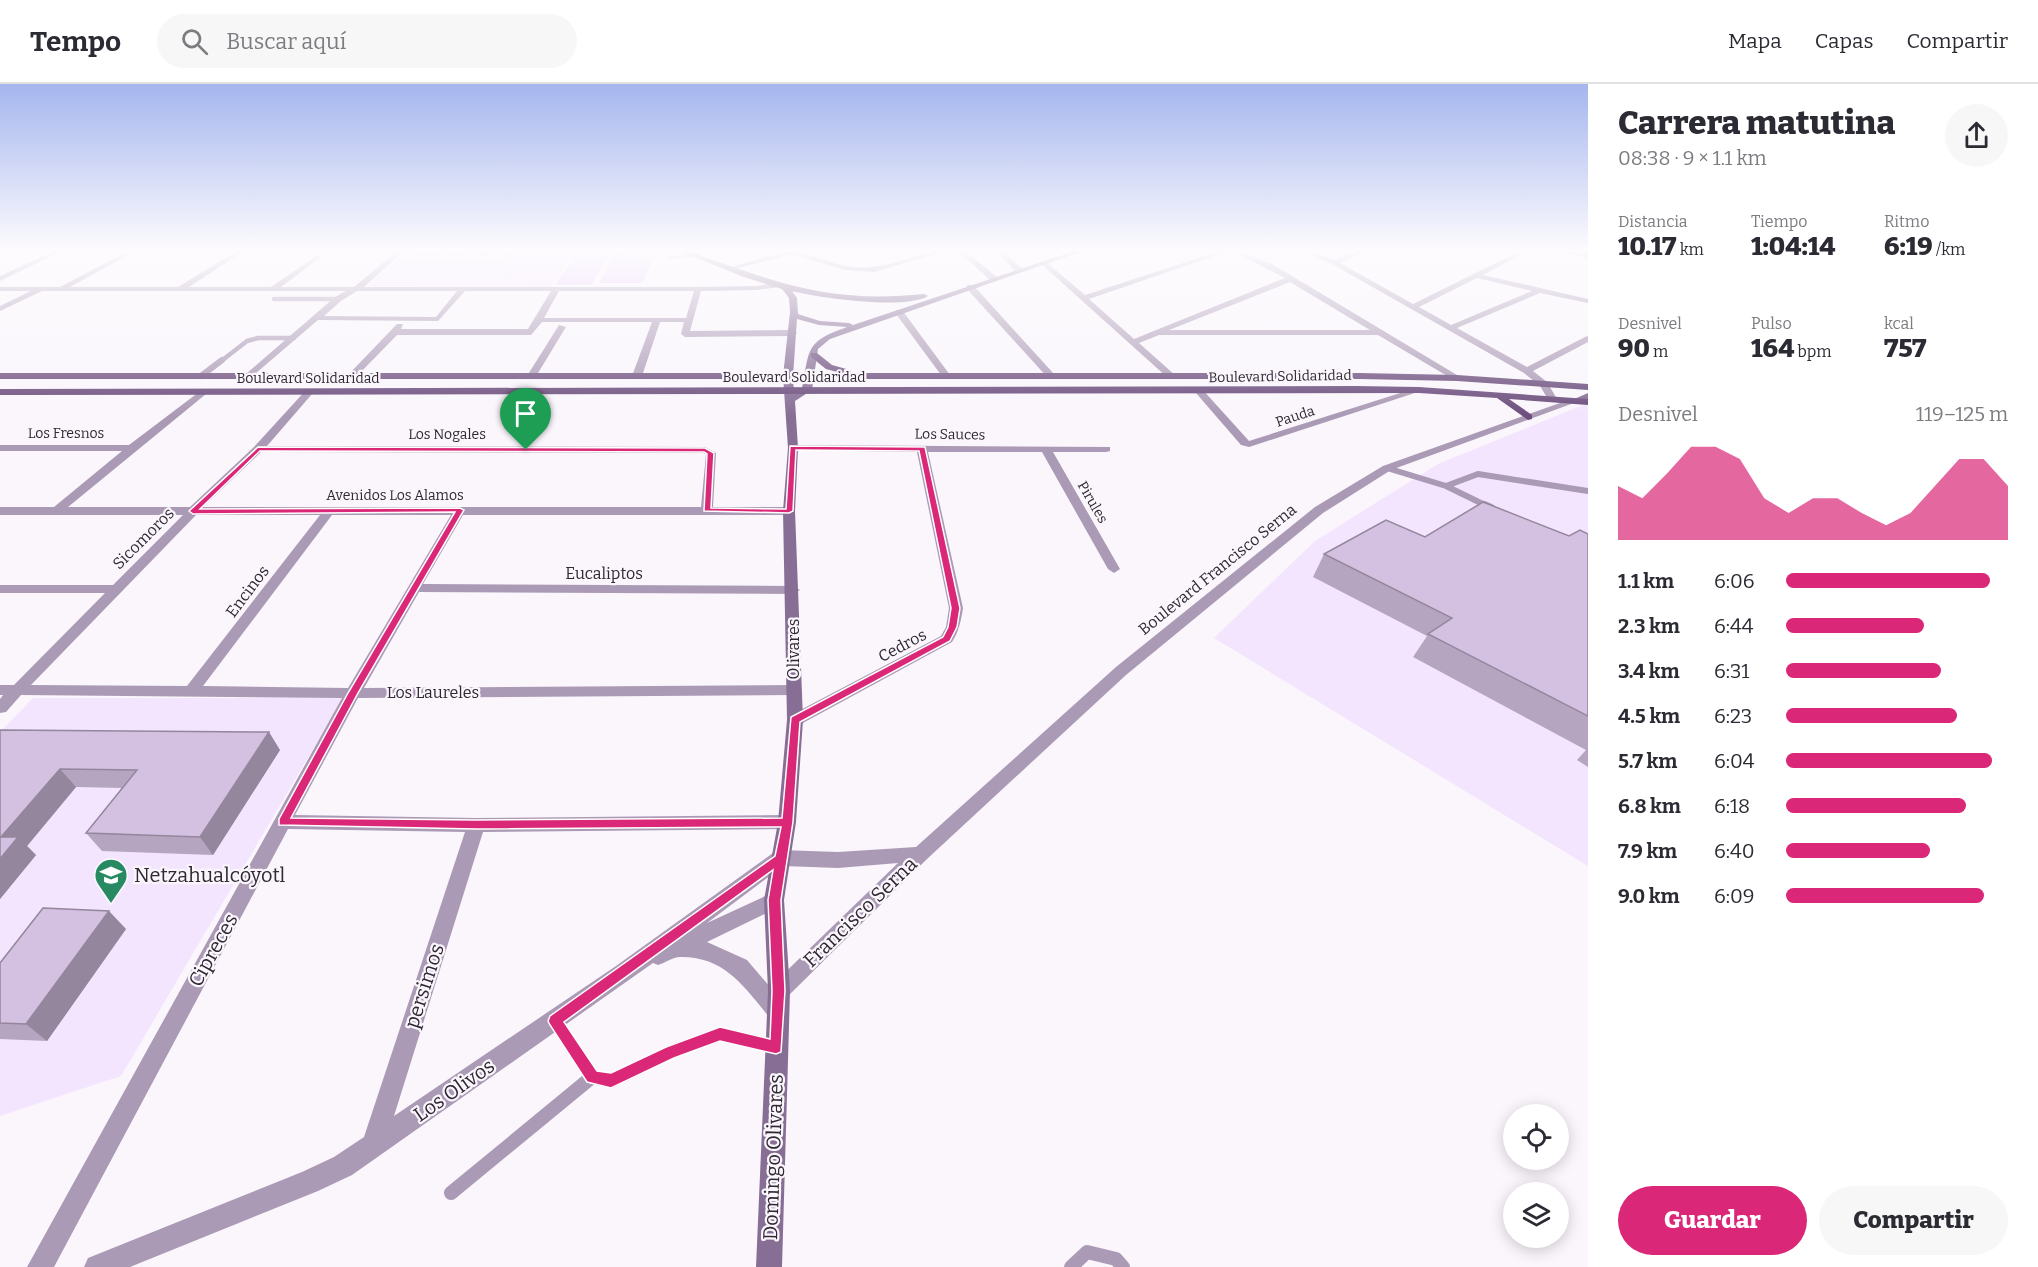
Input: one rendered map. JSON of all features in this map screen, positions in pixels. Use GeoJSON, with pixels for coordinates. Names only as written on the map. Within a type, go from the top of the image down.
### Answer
{"type":"FeatureCollection","features":[{"type":"Feature","properties":{"kind":"main road","name":"Olivares"},"geometry":{"type":"LineString","coordinates":[[778,1001],[774,900],[787,822],[795,720],[789,511],[793,448],[788,376],[793,333],[800,309],[798,306]]}},
{"type":"Feature","properties":{"kind":"main road"},"geometry":{"type":"LineString","coordinates":[[800,309],[812,306]]}},
{"type":"Feature","properties":{"kind":"main road"},"geometry":{"type":"LineString","coordinates":[[864,323],[873,310],[865,306]]}},
{"type":"Feature","properties":{"kind":"main road"},"geometry":{"type":"LineString","coordinates":[[790,395],[807,390],[814,348],[823,339],[915,306]]}},
{"type":"Feature","properties":{"kind":"main road"},"geometry":{"type":"LineString","coordinates":[[800,309],[827,325],[864,323]]}},
{"type":"Feature","properties":{"kind":"main road"},"geometry":{"type":"LineString","coordinates":[[814,355],[829,367],[867,376]]}},
{"type":"Feature","properties":{"kind":"main road","name":"Boulevard Solidaridad"},"geometry":{"type":"LineString","coordinates":[[0,376],[1171,376],[1457,378],[1588,387]]}},
{"type":"Feature","properties":{"kind":"main road","name":"Boulevard Solidaridad"},"geometry":{"type":"LineString","coordinates":[[807,390],[1419,390],[1583,401]]}},
{"type":"Feature","properties":{"kind":"main road","name":"Boulevard Solidaridad"},"geometry":{"type":"LineString","coordinates":[[0,392],[790,395]]}},
{"type":"Feature","properties":{"kind":"main road"},"geometry":{"type":"LineString","coordinates":[[1493,395],[1513,405],[1528,417]]}},
{"type":"Feature","properties":{"kind":"main road","name":"Boulevard Francisco Serna"},"geometry":{"type":"LineString","coordinates":[[1583,401],[1588,396]]}},
{"type":"Feature","properties":{"kind":"main road","name":"Domingo Olivares"},"geometry":{"type":"LineString","coordinates":[[769,1267],[778,1001]]}},
{"type":"Feature","properties":{"kind":"street"},"geometry":{"type":"LineString","coordinates":[[249,376],[331,306]]}},
{"type":"Feature","properties":{"kind":"street"},"geometry":{"type":"LineString","coordinates":[[318,318],[438,320],[449,306]]}},
{"type":"Feature","properties":{"kind":"street"},"geometry":{"type":"LineString","coordinates":[[394,332],[531,333],[546,306]]}},
{"type":"Feature","properties":{"kind":"street"},"geometry":{"type":"LineString","coordinates":[[692,306],[686,334],[793,333]]}},
{"type":"Feature","properties":{"kind":"street"},"geometry":{"type":"LineString","coordinates":[[984,306],[1051,376]]}},
{"type":"Feature","properties":{"kind":"street"},"geometry":{"type":"LineString","coordinates":[[1092,306],[1171,376]]}},
{"type":"Feature","properties":{"kind":"street"},"geometry":{"type":"LineString","coordinates":[[1133,342],[1162,333],[1226,306]]}},
{"type":"Feature","properties":{"kind":"street"},"geometry":{"type":"LineString","coordinates":[[1335,306],[1457,378]]}},
{"type":"Feature","properties":{"kind":"street"},"geometry":{"type":"LineString","coordinates":[[1409,306],[1527,371],[1544,384],[1552,399]]}},
{"type":"Feature","properties":{"kind":"street"},"geometry":{"type":"LineString","coordinates":[[1412,308],[1416,306]]}},
{"type":"Feature","properties":{"kind":"street"},"geometry":{"type":"LineString","coordinates":[[1451,328],[1502,306]]}},
{"type":"Feature","properties":{"kind":"street"},"geometry":{"type":"LineString","coordinates":[[899,312],[947,377]]}},
{"type":"Feature","properties":{"kind":"street"},"geometry":{"type":"LineString","coordinates":[[352,376],[407,319]]}},
{"type":"Feature","properties":{"kind":"street"},"geometry":{"type":"LineString","coordinates":[[637,376],[657,320]]}},
{"type":"Feature","properties":{"kind":"street"},"geometry":{"type":"LineString","coordinates":[[536,323],[688,320]]}},
{"type":"Feature","properties":{"kind":"street"},"geometry":{"type":"LineString","coordinates":[[532,376],[562,327],[536,323]]}},
{"type":"Feature","properties":{"kind":"street"},"geometry":{"type":"LineString","coordinates":[[1162,333],[1378,332]]}},
{"type":"Feature","properties":{"kind":"street"},"geometry":{"type":"LineString","coordinates":[[1527,371],[1588,339]]}},
{"type":"Feature","properties":{"kind":"street","name":"Pauda"},"geometry":{"type":"LineString","coordinates":[[1199,391],[1245,443],[1249,444],[1419,390]]}},
{"type":"Feature","properties":{"kind":"street"},"geometry":{"type":"LineString","coordinates":[[58,510],[203,392]]}},
{"type":"Feature","properties":{"kind":"street","name":"Sicomoros"},"geometry":{"type":"LineString","coordinates":[[0,708],[193,511],[258,449],[309,392]]}},
{"type":"Feature","properties":{"kind":"street","name":"Boulevard Francisco Serna"},"geometry":{"type":"LineString","coordinates":[[920,854],[1130,663],[1319,510],[1387,468],[1528,417],[1583,401]]}},
{"type":"Feature","properties":{"kind":"street","name":"Los Fresnos"},"geometry":{"type":"LineString","coordinates":[[0,448],[132,448]]}},
{"type":"Feature","properties":{"kind":"street","name":"Los Sauces"},"geometry":{"type":"LineString","coordinates":[[793,448],[1106,449]]}},
{"type":"Feature","properties":{"kind":"street","name":"Los Nogales"},"geometry":{"type":"LineString","coordinates":[[258,449],[709,451],[711,453],[707,510]]}},
{"type":"Feature","properties":{"kind":"street","name":"Cedros"},"geometry":{"type":"LineString","coordinates":[[795,720],[947,639],[953,627],[956,608],[922,449]]}},
{"type":"Feature","properties":{"kind":"street","name":"Pirules"},"geometry":{"type":"LineString","coordinates":[[1046,450],[1114,569]]}},
{"type":"Feature","properties":{"kind":"street","name":"Cipreces"},"geometry":{"type":"LineString","coordinates":[[40,1267],[353,693],[460,510]]}},
{"type":"Feature","properties":{"kind":"street","name":"Avenidos Los Alamos"},"geometry":{"type":"LineString","coordinates":[[0,511],[789,511]]}},
{"type":"Feature","properties":{"kind":"street","name":"Encinos"},"geometry":{"type":"LineString","coordinates":[[191,692],[329,511]]}},
{"type":"Feature","properties":{"kind":"street","name":"Eucaliptos"},"geometry":{"type":"LineString","coordinates":[[416,588],[793,590]]}},
{"type":"Feature","properties":{"kind":"street"},"geometry":{"type":"LineString","coordinates":[[0,589],[116,589]]}},
{"type":"Feature","properties":{"kind":"street","name":"Los Laureles"},"geometry":{"type":"LineString","coordinates":[[0,690],[353,693],[794,690]]}},
{"type":"Feature","properties":{"kind":"street"},"geometry":{"type":"LineString","coordinates":[[283,822],[476,825],[787,822]]}},
{"type":"Feature","properties":{"kind":"street","name":"persimos"},"geometry":{"type":"LineString","coordinates":[[373,1147],[476,825]]}},
{"type":"Feature","properties":{"kind":"street","name":"Francisco Serna"},"geometry":{"type":"LineString","coordinates":[[780,858],[837,860],[920,854]]}},
{"type":"Feature","properties":{"kind":"street","name":"Francisco Serna"},"geometry":{"type":"LineString","coordinates":[[778,1001],[920,854]]}},
{"type":"Feature","properties":{"kind":"street","name":"Los Olivos"},"geometry":{"type":"LineString","coordinates":[[97,1267],[309,1182],[343,1166],[555,1021],[780,858]]}},
{"type":"Feature","properties":{"kind":"street"},"geometry":{"type":"LineString","coordinates":[[623,973],[774,900]]}},
{"type":"Feature","properties":{"kind":"street"},"geometry":{"type":"LineString","coordinates":[[676,947],[711,952],[740,967],[778,1001]]}},
{"type":"Feature","properties":{"kind":"lane"},"geometry":{"type":"LineString","coordinates":[[201,376],[247,341],[258,338],[294,338]]}},
{"type":"Feature","properties":{"kind":"lane"},"geometry":{"type":"LineString","coordinates":[[1387,468],[1446,486],[1501,513]]}},
{"type":"Feature","properties":{"kind":"lane"},"geometry":{"type":"LineString","coordinates":[[1446,486],[1478,474],[1588,491]]}},
{"type":"Feature","properties":{"kind":"lane"},"geometry":{"type":"LineString","coordinates":[[555,1021],[592,1077],[611,1081],[671,1052],[720,1034],[776,1047]]}},
{"type":"Feature","properties":{"kind":"lane"},"geometry":{"type":"LineString","coordinates":[[451,1193],[592,1077]]}},
{"type":"Feature","properties":{"kind":"lane"},"geometry":{"type":"LineString","coordinates":[[1071,1267],[1087,1252],[1116,1259],[1123,1267]]}},
{"type":"Feature","properties":{"kind":"shaded area"},"geometry":{"type":"Polygon","coordinates":[[[1588,403],[1588,866],[1214,638],[1315,541],[1438,464],[1588,403]]]}},
{"type":"Feature","properties":{"kind":"shaded area","name":"Netzahualcóyotl"},"geometry":{"type":"Polygon","coordinates":[[[33,698],[343,698],[121,1076],[0,1116],[0,732],[33,698]]]}},
{"type":"Feature","properties":{"kind":"building"},"geometry":{"type":"Polygon","coordinates":[[[1483,502],[1569,536],[1580,530],[1588,534],[1588,716],[1428,634],[1452,618],[1324,554],[1386,520],[1425,537],[1483,502]]]}},
{"type":"Feature","properties":{"kind":"building"},"geometry":{"type":"Polygon","coordinates":[[[0,730],[269,732],[200,837],[86,833],[137,770],[60,769],[1,837],[18,837],[0,859],[0,730]]]}},
{"type":"Feature","properties":{"kind":"building"},"geometry":{"type":"Polygon","coordinates":[[[43,908],[109,911],[26,1024],[0,1023],[0,963],[43,908]]]}},
{"type":"Feature","properties":{"kind":"place","name":"Netzahualcóyotl"},"geometry":{"type":"Point","coordinates":[111,904]}},
{"type":"Feature","properties":{"kind":"route"},"geometry":{"type":"LineString","coordinates":[[526,450],[258,449],[193,511],[460,510],[353,693],[283,822],[476,825],[787,822],[774,900],[779,991],[776,1047],[720,1034],[671,1052],[611,1081],[592,1077],[555,1021],[780,858],[787,822],[795,720],[947,639],[953,627],[956,608],[922,449],[793,448],[789,511],[707,510],[711,453],[705,450],[526,450]]}}]}
